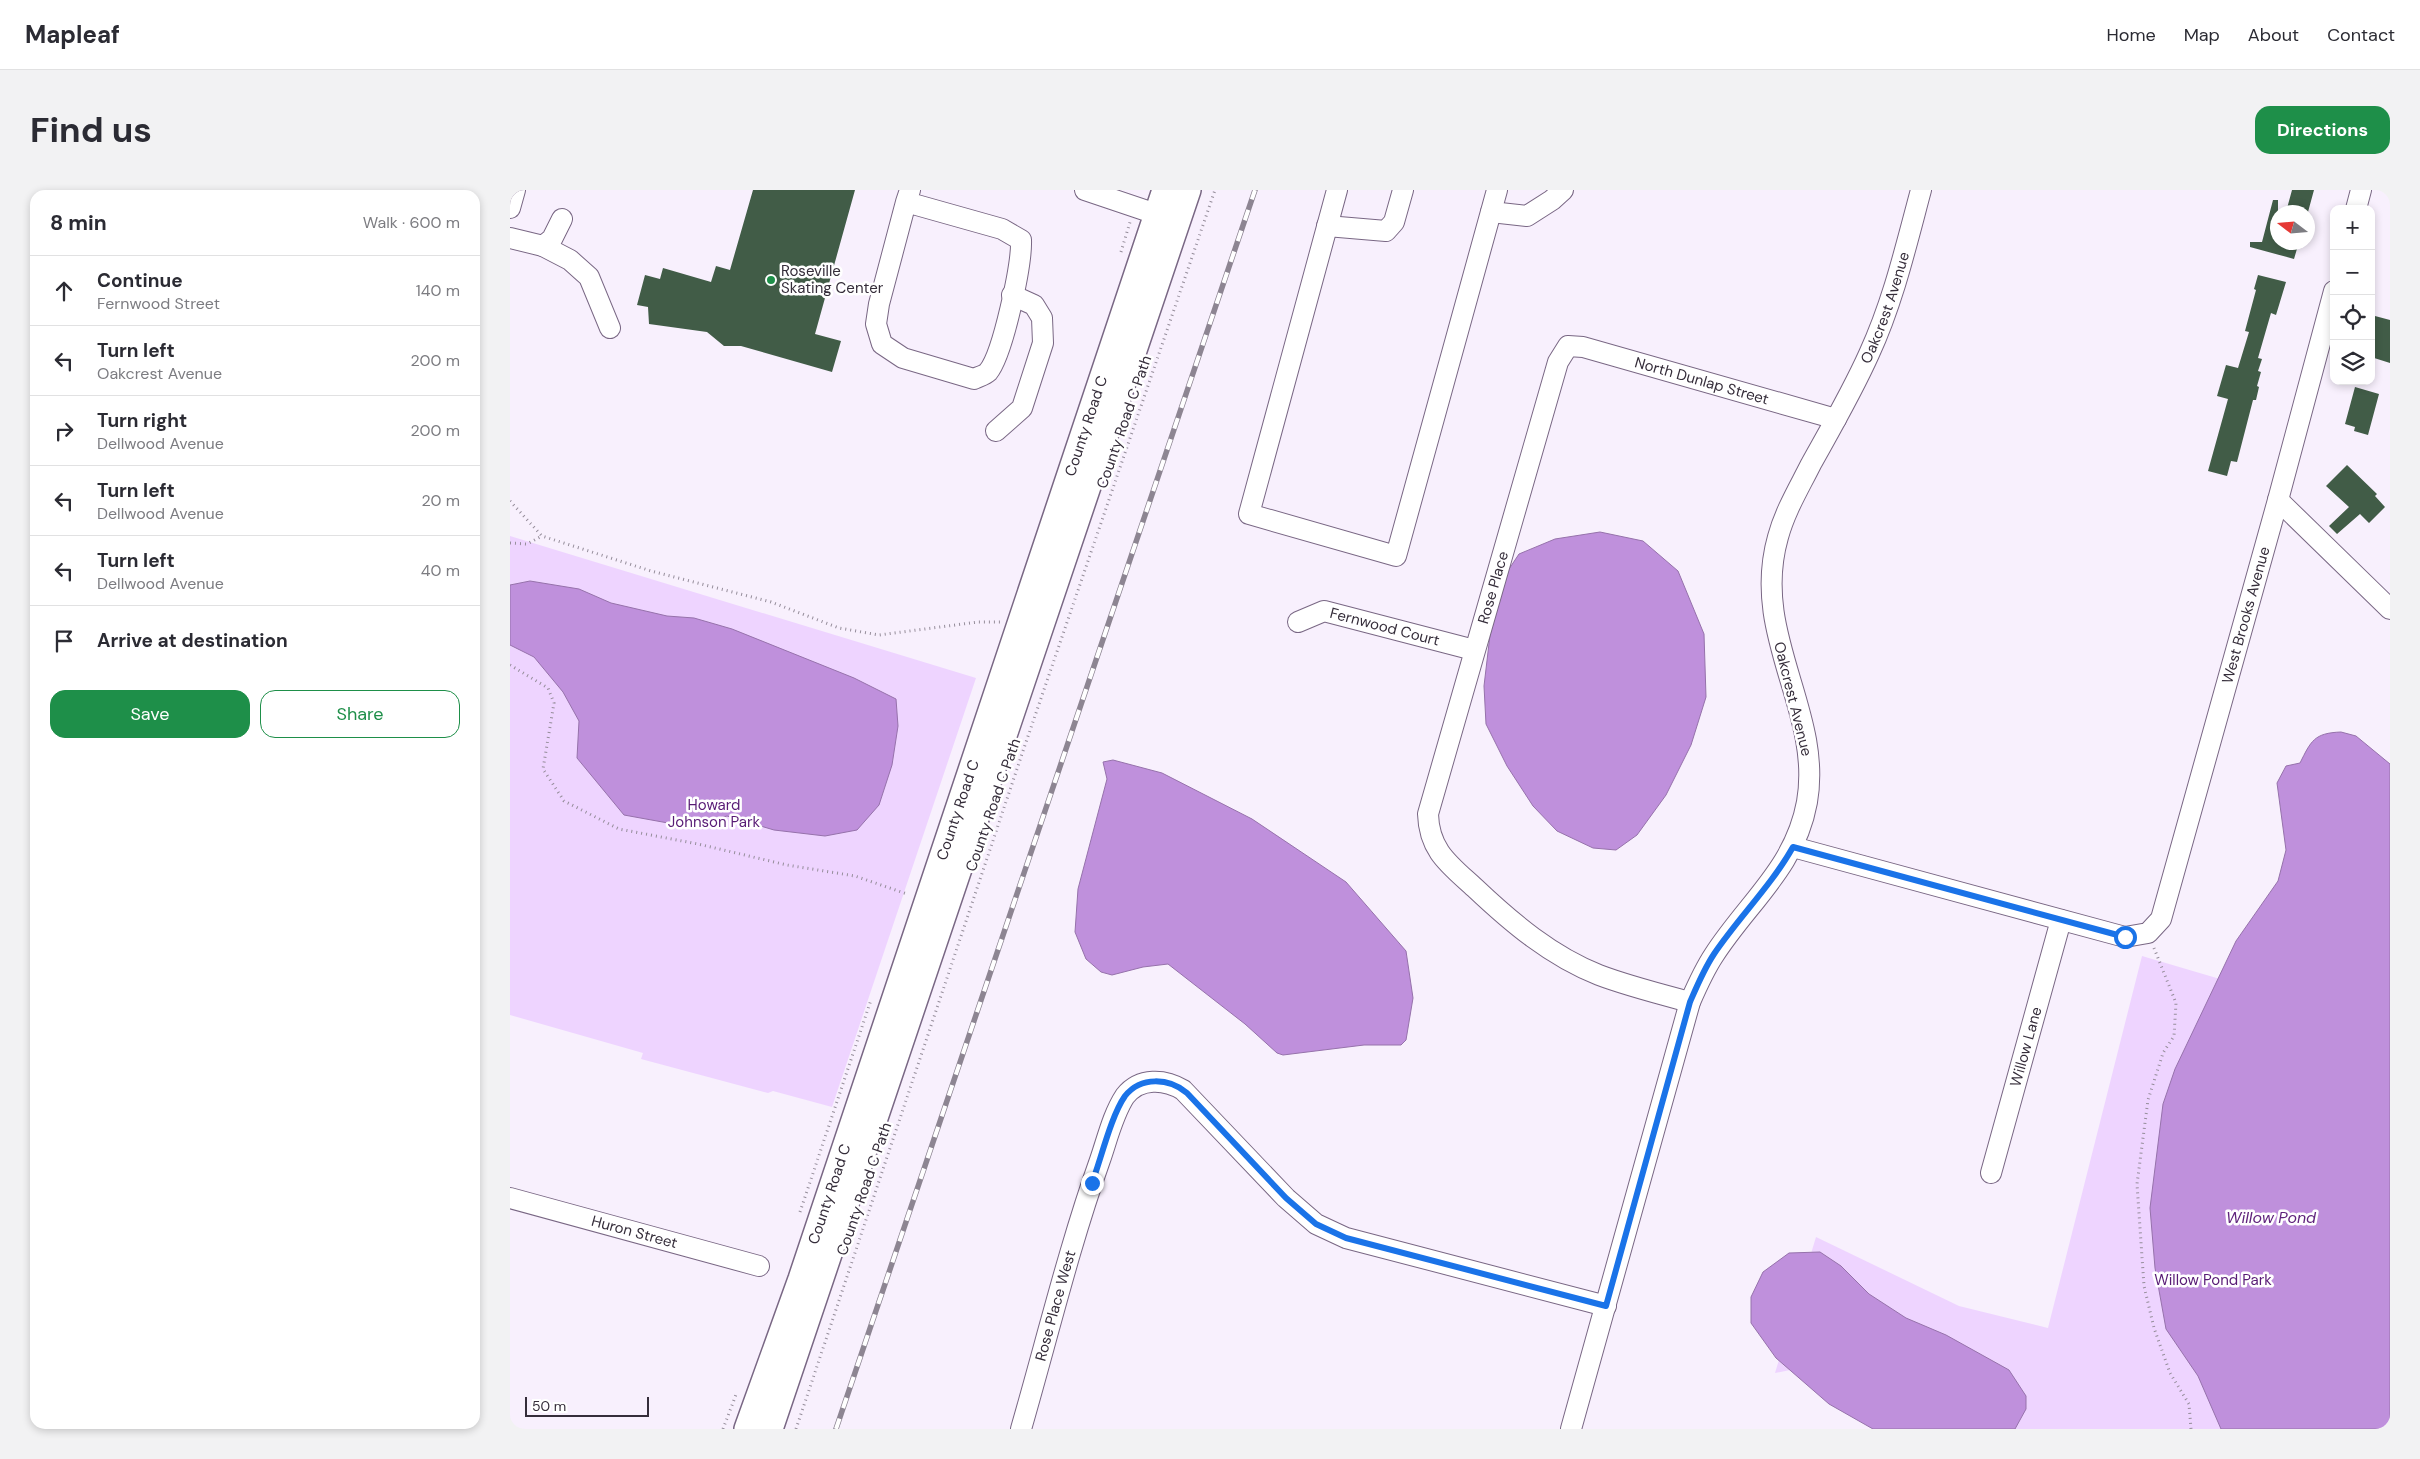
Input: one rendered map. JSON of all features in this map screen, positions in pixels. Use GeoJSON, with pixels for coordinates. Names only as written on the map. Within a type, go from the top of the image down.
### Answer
{"type":"FeatureCollection","features":[{"type":"Feature","properties":{"kind":"main road","name":"County Road C"},"geometry":{"type":"LineString","coordinates":[[770,1429],[1167,217],[1165,190]]}},
{"type":"Feature","properties":{"kind":"main road","name":"County Road C"},"geometry":{"type":"LineString","coordinates":[[747,1429],[801,1279],[1167,217],[1188,190]]}},
{"type":"Feature","properties":{"kind":"street"},"geometry":{"type":"LineString","coordinates":[[510,208],[515,190]]}},
{"type":"Feature","properties":{"kind":"street"},"geometry":{"type":"LineString","coordinates":[[1085,190],[1167,217]]}},
{"type":"Feature","properties":{"kind":"street"},"geometry":{"type":"LineString","coordinates":[[1337,190],[1249,514],[1396,556],[1497,190]]}},
{"type":"Feature","properties":{"kind":"street"},"geometry":{"type":"LineString","coordinates":[[1327,226],[1386,231],[1394,222],[1403,190]]}},
{"type":"Feature","properties":{"kind":"street"},"geometry":{"type":"LineString","coordinates":[[1491,212],[1527,216],[1552,200],[1563,190]]}},
{"type":"Feature","properties":{"kind":"street","name":"Oakcrest Avenue"},"geometry":{"type":"LineString","coordinates":[[1571,1429],[1690,1002],[1700,978],[1714,954],[1778,872],[1793,847],[1807,800],[1809,776],[1808,750],[1773,618],[1771,591],[1772,563],[1786,512],[1869,354],[1887,310],[1921,190]]}},
{"type":"Feature","properties":{"kind":"street"},"geometry":{"type":"LineString","coordinates":[[2357,205],[2360,190]]}},
{"type":"Feature","properties":{"kind":"street"},"geometry":{"type":"LineString","coordinates":[[908,196],[1002,229],[1021,240],[1022,258],[1012,295],[998,350],[987,372],[974,379],[903,358],[882,344],[876,324],[879,304],[908,196]]}},
{"type":"Feature","properties":{"kind":"street"},"geometry":{"type":"LineString","coordinates":[[543,246],[552,239],[562,219]]}},
{"type":"Feature","properties":{"kind":"street"},"geometry":{"type":"LineString","coordinates":[[510,238],[543,246],[570,260],[588,277],[610,328]]}},
{"type":"Feature","properties":{"kind":"street"},"geometry":{"type":"LineString","coordinates":[[996,431],[1022,408],[1043,343],[1042,318],[1034,305],[1012,295]]}},
{"type":"Feature","properties":{"kind":"street","name":"West Brooks Avenue"},"geometry":{"type":"LineString","coordinates":[[2148,933],[2161,919],[2333,295]]}},
{"type":"Feature","properties":{"kind":"street","name":"North Dunlap Street"},"geometry":{"type":"LineString","coordinates":[[1568,346],[1583,347],[1836,419]]}},
{"type":"Feature","properties":{"kind":"street","name":"Rose Place"},"geometry":{"type":"LineString","coordinates":[[1568,346],[1558,362],[1474,650],[1428,814],[1428,831],[1440,857],[1532,938],[1563,958],[1598,974],[1690,1002]]}},
{"type":"Feature","properties":{"kind":"street"},"geometry":{"type":"LineString","coordinates":[[2278,500],[2390,609]]}},
{"type":"Feature","properties":{"kind":"street","name":"Fernwood Court"},"geometry":{"type":"LineString","coordinates":[[1298,622],[1324,611],[1474,650]]}},
{"type":"Feature","properties":{"kind":"street"},"geometry":{"type":"LineString","coordinates":[[1793,847],[2125,937],[2148,933]]}},
{"type":"Feature","properties":{"kind":"street","name":"Willow Lane"},"geometry":{"type":"LineString","coordinates":[[1991,1173],[2061,920]]}},
{"type":"Feature","properties":{"kind":"street","name":"Rose Place West"},"geometry":{"type":"LineString","coordinates":[[1021,1429],[1092,1183],[1118,1110],[1126,1096],[1134,1088],[1146,1082],[1172,1083],[1187,1093],[1286,1198],[1316,1224],[1346,1238],[1606,1306]]}},
{"type":"Feature","properties":{"kind":"street","name":"Huron Street"},"geometry":{"type":"LineString","coordinates":[[510,1198],[759,1266]]}},
{"type":"Feature","properties":{"kind":"path","name":"County Road C Path"},"geometry":{"type":"LineString","coordinates":[[796,1429],[1021,758],[1215,190]]}},
{"type":"Feature","properties":{"kind":"path"},"geometry":{"type":"LineString","coordinates":[[510,501],[542,536],[651,571],[771,602],[839,628],[879,635],[978,622],[1001,622]]}},
{"type":"Feature","properties":{"kind":"path"},"geometry":{"type":"LineString","coordinates":[[510,543],[527,544],[542,536]]}},
{"type":"Feature","properties":{"kind":"path"},"geometry":{"type":"LineString","coordinates":[[510,665],[548,688],[554,703],[543,769],[564,801],[619,828],[787,865],[855,876],[907,894]]}},
{"type":"Feature","properties":{"kind":"path"},"geometry":{"type":"LineString","coordinates":[[2148,933],[2176,1003],[2174,1036],[2163,1053],[2148,1100],[2137,1184],[2144,1286],[2154,1328],[2170,1373],[2189,1404],[2191,1429]]}},
{"type":"Feature","properties":{"kind":"green space","name":"Howard Johnson Park"},"geometry":{"type":"Polygon","coordinates":[[[510,536],[976,678],[832,1107],[773,1091],[768,1093],[641,1059],[643,1053],[510,1015],[510,536]]]}},
{"type":"Feature","properties":{"kind":"green space","name":"Willow Pond Park"},"geometry":{"type":"Polygon","coordinates":[[[2142,956],[2281,997],[2390,1429],[2010,1429],[1844,1359],[1775,1373],[1816,1237],[1959,1306],[2048,1328],[2142,956]]]}},
{"type":"Feature","properties":{"kind":"water"},"geometry":{"type":"Polygon","coordinates":[[[1600,532],[1643,541],[1678,571],[1704,634],[1706,697],[1691,745],[1666,795],[1637,835],[1616,850],[1593,848],[1557,831],[1533,806],[1507,766],[1486,724],[1484,686],[1490,635],[1507,572],[1519,554],[1555,539],[1600,532]]]}},
{"type":"Feature","properties":{"kind":"water"},"geometry":{"type":"Polygon","coordinates":[[[530,581],[579,589],[611,603],[667,616],[694,618],[732,629],[854,678],[896,699],[898,726],[892,765],[879,805],[857,830],[825,836],[774,830],[727,816],[690,827],[624,815],[577,758],[579,721],[563,692],[534,657],[510,645],[510,585],[530,581]]]}},
{"type":"Feature","properties":{"kind":"water","name":"Willow Pond"},"geometry":{"type":"Polygon","coordinates":[[[2341,732],[2356,736],[2390,764],[2390,1429],[2221,1429],[2198,1376],[2166,1329],[2155,1268],[2150,1208],[2163,1104],[2175,1069],[2236,941],[2278,881],[2286,850],[2277,783],[2286,766],[2300,763],[2307,749],[2319,736],[2341,732]]]}},
{"type":"Feature","properties":{"kind":"water"},"geometry":{"type":"Polygon","coordinates":[[[1113,760],[1162,773],[1252,819],[1346,882],[1406,951],[1413,998],[1406,1040],[1401,1045],[1364,1045],[1283,1055],[1277,1053],[1245,1024],[1168,964],[1143,967],[1112,975],[1101,972],[1086,959],[1075,932],[1078,889],[1107,779],[1103,762],[1113,760]]]}},
{"type":"Feature","properties":{"kind":"water"},"geometry":{"type":"Polygon","coordinates":[[[1820,1252],[1841,1266],[1869,1294],[1906,1318],[1946,1335],[2009,1370],[2026,1396],[2026,1409],[2015,1429],[1873,1429],[1829,1404],[1776,1358],[1751,1323],[1751,1297],[1763,1272],[1789,1253],[1820,1252]]]}},
{"type":"Feature","properties":{"kind":"building","name":"Roseville Skating Center"},"geometry":{"type":"Polygon","coordinates":[[[753,190],[855,190],[815,334],[841,341],[832,372],[741,346],[724,346],[707,332],[649,324],[648,307],[637,305],[645,275],[660,279],[663,268],[711,282],[716,266],[730,270],[753,190]]]}},
{"type":"Feature","properties":{"kind":"building"},"geometry":{"type":"Polygon","coordinates":[[[2292,190],[2314,190],[2310,205],[2288,205],[2292,190]]]}},
{"type":"Feature","properties":{"kind":"building"},"geometry":{"type":"Polygon","coordinates":[[[2273,200],[2278,200],[2278,205],[2272,205],[2273,200]]]}},
{"type":"Feature","properties":{"kind":"building"},"geometry":{"type":"Polygon","coordinates":[[[2270,211],[2270,250],[2297,250],[2294,259],[2250,247],[2250,242],[2262,242],[2270,211]]]}},
{"type":"Feature","properties":{"kind":"building"},"geometry":{"type":"Polygon","coordinates":[[[2258,275],[2286,282],[2276,315],[2271,313],[2258,358],[2262,359],[2258,371],[2261,372],[2256,400],[2253,400],[2237,462],[2231,461],[2227,476],[2208,471],[2228,399],[2217,396],[2226,365],[2238,368],[2249,332],[2245,331],[2258,275]]]}},
{"type":"Feature","properties":{"kind":"building"},"geometry":{"type":"Polygon","coordinates":[[[2375,316],[2390,320],[2390,363],[2375,358],[2375,316]]]}},
{"type":"Feature","properties":{"kind":"building"},"geometry":{"type":"Polygon","coordinates":[[[2355,387],[2379,394],[2368,435],[2354,431],[2355,427],[2345,424],[2355,387]]]}},
{"type":"Feature","properties":{"kind":"building"},"geometry":{"type":"Polygon","coordinates":[[[2347,465],[2377,494],[2375,496],[2385,507],[2369,523],[2360,514],[2337,534],[2329,526],[2349,507],[2326,486],[2347,465]]]}},
{"type":"Feature","properties":{"kind":"railway"},"geometry":{"type":"LineString","coordinates":[[836,1429],[1255,190]]}},
{"type":"Feature","properties":{"kind":"place","name":"Roseville Skating Center"},"geometry":{"type":"Point","coordinates":[771,280]}},
{"type":"Feature","properties":{"kind":"route"},"geometry":{"type":"LineString","coordinates":[[1092,1183],[1118,1110],[1126,1096],[1134,1088],[1146,1082],[1172,1083],[1187,1093],[1286,1198],[1316,1224],[1346,1238],[1606,1306],[1690,1002],[1700,978],[1714,954],[1778,872],[1793,847],[2125,937]]}}]}
